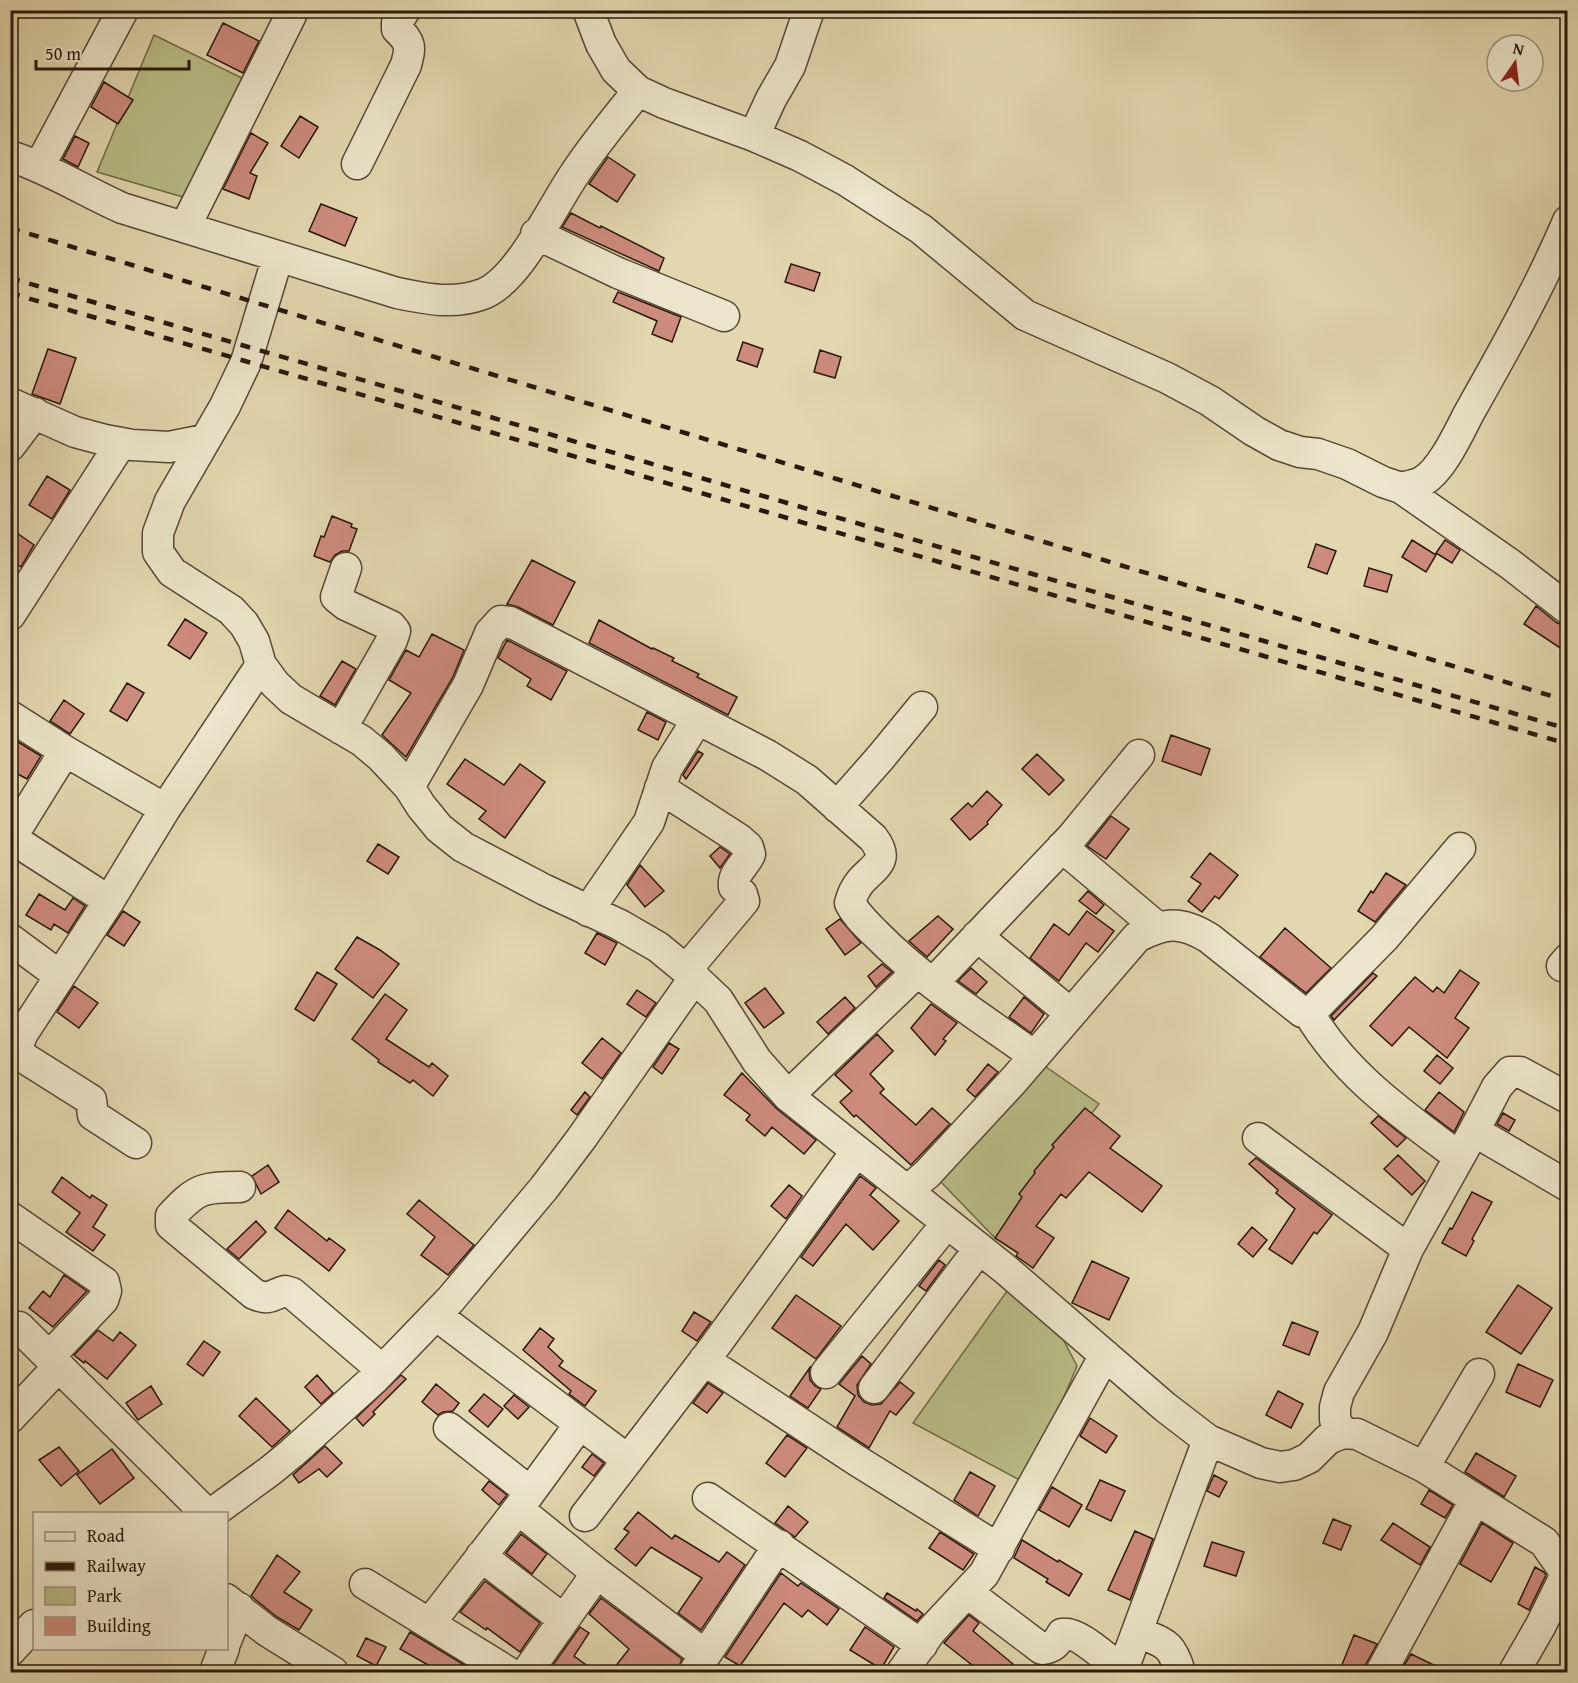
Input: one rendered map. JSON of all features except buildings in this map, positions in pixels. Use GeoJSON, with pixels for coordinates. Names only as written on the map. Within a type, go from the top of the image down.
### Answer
{"type":"FeatureCollection","features":[{"type":"Feature","properties":{"kind":"street"},"geometry":{"type":"LineString","coordinates":[[39,167],[123,10]]}},
{"type":"Feature","properties":{"kind":"street"},"geometry":{"type":"LineString","coordinates":[[357,164],[406,65],[408,42],[397,29],[397,22],[405,10]]}},
{"type":"Feature","properties":{"kind":"street"},"geometry":{"type":"LineString","coordinates":[[588,10],[601,44],[631,99]]}},
{"type":"Feature","properties":{"kind":"street"},"geometry":{"type":"LineString","coordinates":[[754,136],[771,99],[790,66],[809,10]]}},
{"type":"Feature","properties":{"kind":"street"},"geometry":{"type":"LineString","coordinates":[[185,227],[291,15]]}},
{"type":"Feature","properties":{"kind":"street"},"geometry":{"type":"LineString","coordinates":[[10,156],[39,167],[122,207],[397,293],[428,300],[458,300],[484,293],[498,285],[515,267],[573,175],[631,99]]}},
{"type":"Feature","properties":{"kind":"street"},"geometry":{"type":"LineString","coordinates":[[631,99],[664,103],[754,136],[800,156],[845,180],[921,229],[1025,315],[1167,378],[1279,445],[1300,452],[1318,454],[1347,464],[1383,482],[1401,488],[1510,564],[1568,609]]}},
{"type":"Feature","properties":{"kind":"street"},"geometry":{"type":"LineString","coordinates":[[1401,488],[1424,481],[1450,448],[1498,362],[1568,221]]}},
{"type":"Feature","properties":{"kind":"street"},"geometry":{"type":"LineString","coordinates":[[536,234],[618,273],[724,316]]}},
{"type":"Feature","properties":{"kind":"street"},"geometry":{"type":"LineString","coordinates":[[278,256],[246,363],[225,406],[170,501],[158,532],[158,552],[172,572],[231,610],[244,624],[254,641],[261,665],[274,684],[291,699],[362,741],[381,757],[409,787],[421,807],[439,828],[463,847],[620,925],[658,947],[691,973],[718,1000],[757,1061],[788,1096],[979,1249],[1208,1440],[1252,1460],[1280,1467],[1294,1466],[1309,1458],[1328,1440],[1343,1433],[1357,1434],[1424,1467],[1544,1542],[1567,1575],[1514,1672]]}},
{"type":"Feature","properties":{"kind":"street"},"geometry":{"type":"LineString","coordinates":[[10,446],[23,408],[75,432],[121,443],[169,447],[204,440]]}},
{"type":"Feature","properties":{"kind":"street"},"geometry":{"type":"LineString","coordinates":[[10,615],[121,443]]}},
{"type":"Feature","properties":{"kind":"street"},"geometry":{"type":"LineString","coordinates":[[341,729],[393,640],[395,631],[391,626],[346,605],[336,597],[346,568]]}},
{"type":"Feature","properties":{"kind":"street"},"geometry":{"type":"LineString","coordinates":[[409,787],[468,685],[490,633],[501,621],[510,622],[776,760],[807,780],[873,838],[881,848],[882,858],[873,871],[860,882],[853,894],[850,903],[855,912],[895,953],[925,978],[1033,1055]]}},
{"type":"Feature","properties":{"kind":"street"},"geometry":{"type":"LineString","coordinates":[[136,1143],[93,1115],[91,1100],[18,1052],[17,1028],[60,976],[109,902],[165,809],[261,665]]}},
{"type":"Feature","properties":{"kind":"street"},"geometry":{"type":"LineString","coordinates":[[837,807],[921,707]]}},
{"type":"Feature","properties":{"kind":"street"},"geometry":{"type":"LineString","coordinates":[[10,716],[64,752],[165,809]]}},
{"type":"Feature","properties":{"kind":"street"},"geometry":{"type":"LineString","coordinates":[[588,911],[649,822],[667,768],[697,720]]}},
{"type":"Feature","properties":{"kind":"street"},"geometry":{"type":"LineString","coordinates":[[64,752],[10,838],[109,902]]}},
{"type":"Feature","properties":{"kind":"street"},"geometry":{"type":"LineString","coordinates":[[788,1096],[977,936],[1062,847],[1139,755]]}},
{"type":"Feature","properties":{"kind":"street"},"geometry":{"type":"LineString","coordinates":[[212,1512],[270,1471],[382,1370],[435,1315],[511,1229],[544,1188],[633,1066],[691,973],[744,901],[742,894],[734,887],[733,880],[747,862],[750,854],[748,847],[660,788]]}},
{"type":"Feature","properties":{"kind":"street"},"geometry":{"type":"LineString","coordinates":[[1062,847],[1157,927]]}},
{"type":"Feature","properties":{"kind":"street"},"geometry":{"type":"LineString","coordinates":[[907,1191],[927,1174],[1014,1080],[1033,1055],[1137,937],[1157,927],[1176,925],[1194,929],[1209,938],[1302,1012],[1308,1012],[1313,1010],[1384,938],[1460,848]]}},
{"type":"Feature","properties":{"kind":"street"},"geometry":{"type":"LineString","coordinates":[[977,936],[1070,1013]]}},
{"type":"Feature","properties":{"kind":"street"},"geometry":{"type":"LineString","coordinates":[[10,939],[60,976]]}},
{"type":"Feature","properties":{"kind":"street"},"geometry":{"type":"LineString","coordinates":[[1308,1012],[1338,1056],[1361,1079],[1459,1157]]}},
{"type":"Feature","properties":{"kind":"street"},"geometry":{"type":"LineString","coordinates":[[1343,1433],[1335,1420],[1335,1407],[1339,1392],[1373,1332],[1408,1249],[1497,1087],[1510,1072],[1520,1072],[1568,1098]]}},
{"type":"Feature","properties":{"kind":"street"},"geometry":{"type":"LineString","coordinates":[[1474,1131],[1568,1186]]}},
{"type":"Feature","properties":{"kind":"street"},"geometry":{"type":"LineString","coordinates":[[1258,1138],[1408,1249]]}},
{"type":"Feature","properties":{"kind":"street"},"geometry":{"type":"LineString","coordinates":[[585,1516],[704,1360],[856,1152]]}},
{"type":"Feature","properties":{"kind":"street"},"geometry":{"type":"LineString","coordinates":[[240,1187],[211,1187],[194,1194],[171,1216],[171,1225],[254,1294],[264,1298],[273,1297],[285,1291],[292,1293],[382,1370]]}},
{"type":"Feature","properties":{"kind":"street"},"geometry":{"type":"LineString","coordinates":[[10,1217],[104,1282],[106,1291],[103,1300],[10,1418]]}},
{"type":"Feature","properties":{"kind":"street"},"geometry":{"type":"LineString","coordinates":[[826,1373],[947,1223]]}},
{"type":"Feature","properties":{"kind":"street"},"geometry":{"type":"LineString","coordinates":[[874,1388],[979,1249]]}},
{"type":"Feature","properties":{"kind":"street"},"geometry":{"type":"LineString","coordinates":[[435,1315],[628,1460]]}},
{"type":"Feature","properties":{"kind":"street"},"geometry":{"type":"LineString","coordinates":[[19,1327],[207,1512]]}},
{"type":"Feature","properties":{"kind":"street"},"geometry":{"type":"LineString","coordinates":[[902,1672],[938,1624],[984,1574],[1105,1355]]}},
{"type":"Feature","properties":{"kind":"street"},"geometry":{"type":"LineString","coordinates":[[704,1360],[855,1460],[999,1549]]}},
{"type":"Feature","properties":{"kind":"street"},"geometry":{"type":"LineString","coordinates":[[1424,1467],[1479,1374]]}},
{"type":"Feature","properties":{"kind":"street"},"geometry":{"type":"LineString","coordinates":[[430,1623],[580,1424]]}},
{"type":"Feature","properties":{"kind":"street"},"geometry":{"type":"LineString","coordinates":[[449,1428],[597,1574],[699,1664],[778,1545]]}},
{"type":"Feature","properties":{"kind":"street"},"geometry":{"type":"LineString","coordinates":[[968,1593],[1042,1649],[1049,1648],[1062,1634],[1068,1633],[1113,1663],[1119,1666],[1125,1664],[1208,1440]]}},
{"type":"Feature","properties":{"kind":"street"},"geometry":{"type":"LineString","coordinates":[[708,1498],[922,1645]]}},
{"type":"Feature","properties":{"kind":"street"},"geometry":{"type":"LineString","coordinates":[[1381,1672],[1475,1500]]}},
{"type":"Feature","properties":{"kind":"street"},"geometry":{"type":"LineString","coordinates":[[481,1556],[564,1620]]}},
{"type":"Feature","properties":{"kind":"street"},"geometry":{"type":"LineString","coordinates":[[527,1672],[597,1574]]}},
{"type":"Feature","properties":{"kind":"street"},"geometry":{"type":"LineString","coordinates":[[365,1584],[508,1672]]}},
{"type":"Feature","properties":{"kind":"street"},"geometry":{"type":"LineString","coordinates":[[228,1630],[233,1604],[267,1631],[333,1672]]}},
{"type":"Feature","properties":{"kind":"street"},"geometry":{"type":"LineString","coordinates":[[1138,1632],[1168,1646],[1174,1654],[1180,1672]]}},
{"type":"Feature","properties":{"kind":"street"},"geometry":{"type":"LineString","coordinates":[[214,1672],[223,1650]]}},
{"type":"Feature","properties":{"kind":"green space"},"geometry":{"type":"Polygon","coordinates":[[[154,35],[242,78],[190,199],[97,172],[154,35]]]}},
{"type":"Feature","properties":{"kind":"green space"},"geometry":{"type":"Polygon","coordinates":[[[1039,1062],[1099,1104],[995,1238],[939,1180],[1039,1062]]]}},
{"type":"Feature","properties":{"kind":"green space"},"geometry":{"type":"Polygon","coordinates":[[[1007,1291],[1062,1337],[1077,1366],[1027,1484],[913,1423],[1007,1291]]]}},
{"type":"Feature","properties":{"kind":"railway"},"geometry":{"type":"LineString","coordinates":[[10,228],[1568,701]]}},
{"type":"Feature","properties":{"kind":"railway"},"geometry":{"type":"LineString","coordinates":[[10,278],[1568,729]]}},
{"type":"Feature","properties":{"kind":"railway"},"geometry":{"type":"LineString","coordinates":[[10,293],[1568,744]]}}]}
